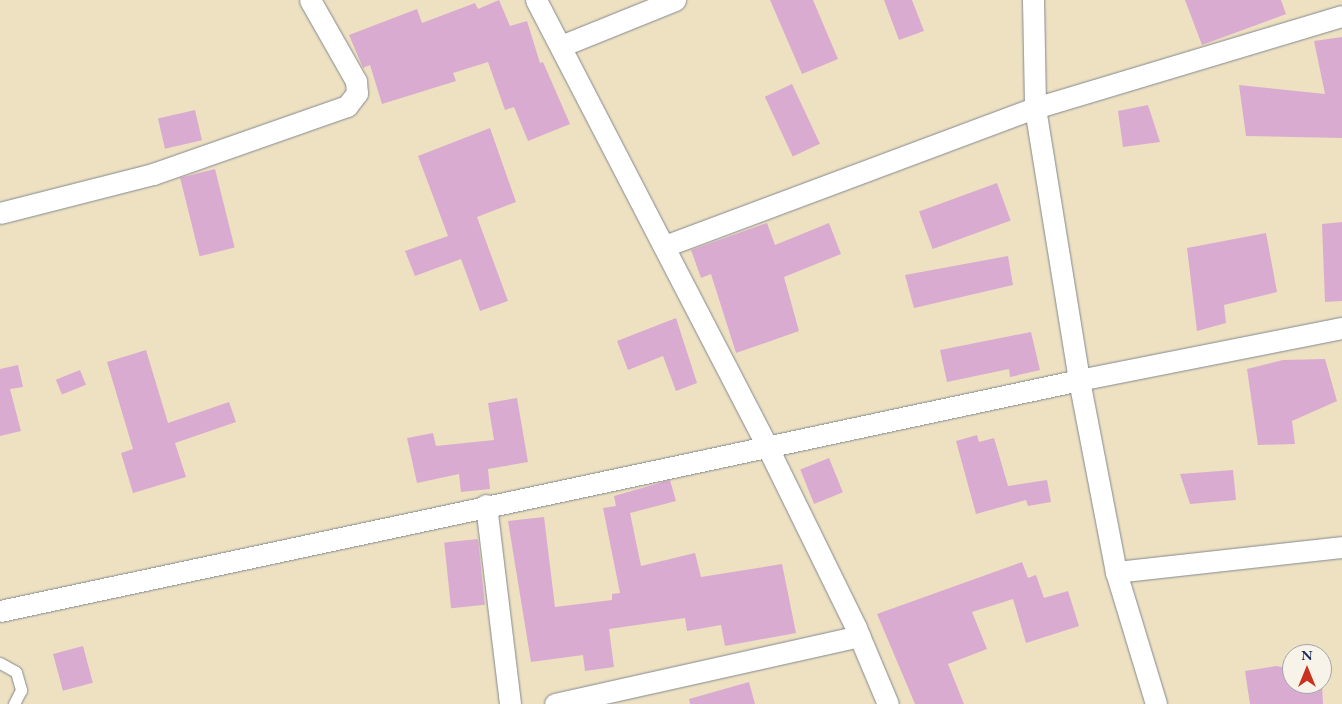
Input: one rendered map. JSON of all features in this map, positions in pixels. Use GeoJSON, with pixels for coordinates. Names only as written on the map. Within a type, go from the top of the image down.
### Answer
{"type":"FeatureCollection","features":[{"type":"Feature","properties":{"kind":"street"},"geometry":{"type":"LineString","coordinates":[[0,212],[153,174],[347,106],[357,93],[356,82],[310,0]]}},
{"type":"Feature","properties":{"kind":"street"},"geometry":{"type":"LineString","coordinates":[[536,0],[562,46],[767,446],[860,636],[888,704]]}},
{"type":"Feature","properties":{"kind":"street"},"geometry":{"type":"LineString","coordinates":[[562,46],[675,0]]}},
{"type":"Feature","properties":{"kind":"street"},"geometry":{"type":"LineString","coordinates":[[1032,0],[1035,108],[1079,380],[1116,572],[1156,704]]}},
{"type":"Feature","properties":{"kind":"street"},"geometry":{"type":"LineString","coordinates":[[665,246],[1035,108],[1342,16]]}},
{"type":"Feature","properties":{"kind":"street"},"geometry":{"type":"LineString","coordinates":[[0,611],[486,505],[1079,380],[1342,328]]}},
{"type":"Feature","properties":{"kind":"street"},"geometry":{"type":"LineString","coordinates":[[486,505],[510,704]]}},
{"type":"Feature","properties":{"kind":"street"},"geometry":{"type":"LineString","coordinates":[[1116,572],[1342,547]]}},
{"type":"Feature","properties":{"kind":"street"},"geometry":{"type":"LineString","coordinates":[[555,704],[860,636]]}},
{"type":"Feature","properties":{"kind":"lane"},"geometry":{"type":"LineString","coordinates":[[0,663],[16,672],[21,690],[14,704]]}},
{"type":"Feature","properties":{"kind":"building"},"geometry":{"type":"Polygon","coordinates":[[[499,0],[510,26],[527,21],[540,63],[543,62],[570,124],[528,141],[514,107],[505,110],[488,62],[453,73],[456,81],[382,104],[370,65],[363,68],[349,35],[417,9],[422,23],[475,3],[478,9],[499,0]]]}},
{"type":"Feature","properties":{"kind":"building"},"geometry":{"type":"Polygon","coordinates":[[[770,0],[813,0],[838,59],[802,74],[770,0]]]}},
{"type":"Feature","properties":{"kind":"building"},"geometry":{"type":"Polygon","coordinates":[[[884,0],[912,0],[924,31],[899,40],[884,0]]]}},
{"type":"Feature","properties":{"kind":"building"},"geometry":{"type":"Polygon","coordinates":[[[1185,0],[1281,0],[1286,14],[1202,45],[1185,0]]]}},
{"type":"Feature","properties":{"kind":"building"},"geometry":{"type":"Polygon","coordinates":[[[1342,37],[1342,138],[1246,136],[1239,85],[1325,94],[1314,41],[1342,37]]]}},
{"type":"Feature","properties":{"kind":"building"},"geometry":{"type":"Polygon","coordinates":[[[792,84],[820,144],[793,156],[765,97],[792,84]]]}},
{"type":"Feature","properties":{"kind":"building"},"geometry":{"type":"Polygon","coordinates":[[[1148,105],[1160,142],[1123,147],[1118,111],[1148,105]]]}},
{"type":"Feature","properties":{"kind":"building"},"geometry":{"type":"Polygon","coordinates":[[[195,110],[202,140],[165,149],[158,119],[195,110]]]}},
{"type":"Feature","properties":{"kind":"building"},"geometry":{"type":"Polygon","coordinates":[[[490,128],[516,202],[477,217],[508,301],[480,311],[461,259],[415,276],[405,251],[448,236],[418,156],[490,128]]]}},
{"type":"Feature","properties":{"kind":"building"},"geometry":{"type":"Polygon","coordinates":[[[215,169],[235,248],[200,256],[180,178],[215,169]]]}},
{"type":"Feature","properties":{"kind":"building"},"geometry":{"type":"Polygon","coordinates":[[[997,183],[1011,221],[933,249],[919,211],[997,183]]]}},
{"type":"Feature","properties":{"kind":"building"},"geometry":{"type":"Polygon","coordinates":[[[1342,222],[1342,301],[1325,302],[1322,224],[1342,222]]]}},
{"type":"Feature","properties":{"kind":"building"},"geometry":{"type":"Polygon","coordinates":[[[767,223],[775,245],[829,223],[841,254],[784,277],[799,331],[736,353],[711,274],[701,278],[691,250],[767,223]]]}},
{"type":"Feature","properties":{"kind":"building"},"geometry":{"type":"Polygon","coordinates":[[[1266,233],[1277,292],[1224,305],[1226,323],[1197,331],[1187,248],[1266,233]]]}},
{"type":"Feature","properties":{"kind":"building"},"geometry":{"type":"Polygon","coordinates":[[[1008,256],[1013,285],[914,308],[905,275],[1008,256]]]}},
{"type":"Feature","properties":{"kind":"building"},"geometry":{"type":"Polygon","coordinates":[[[676,318],[697,383],[676,391],[663,356],[628,370],[617,341],[676,318]]]}},
{"type":"Feature","properties":{"kind":"building"},"geometry":{"type":"Polygon","coordinates":[[[1031,332],[1040,370],[1010,377],[1009,369],[947,382],[940,350],[1031,332]]]}},
{"type":"Feature","properties":{"kind":"building"},"geometry":{"type":"Polygon","coordinates":[[[146,350],[168,423],[229,402],[236,422],[175,443],[186,477],[133,493],[121,453],[133,449],[107,362],[146,350]]]}},
{"type":"Feature","properties":{"kind":"building"},"geometry":{"type":"Polygon","coordinates":[[[1325,359],[1337,401],[1292,421],[1295,444],[1258,445],[1247,369],[1283,360],[1325,359]]]}},
{"type":"Feature","properties":{"kind":"building"},"geometry":{"type":"Polygon","coordinates":[[[18,365],[23,387],[10,389],[21,431],[0,436],[0,369],[18,365]]]}},
{"type":"Feature","properties":{"kind":"building"},"geometry":{"type":"Polygon","coordinates":[[[80,370],[86,385],[62,395],[56,380],[80,370]]]}},
{"type":"Feature","properties":{"kind":"building"},"geometry":{"type":"Polygon","coordinates":[[[517,398],[528,462],[488,469],[490,489],[461,492],[459,474],[417,483],[407,438],[433,433],[436,446],[494,440],[488,403],[517,398]]]}},
{"type":"Feature","properties":{"kind":"building"},"geometry":{"type":"Polygon","coordinates":[[[977,435],[979,442],[994,438],[1008,486],[1047,480],[1051,502],[1028,506],[1026,500],[976,514],[956,441],[977,435]]]}},
{"type":"Feature","properties":{"kind":"building"},"geometry":{"type":"Polygon","coordinates":[[[829,458],[843,492],[814,504],[800,470],[829,458]]]}},
{"type":"Feature","properties":{"kind":"building"},"geometry":{"type":"Polygon","coordinates":[[[1233,470],[1236,500],[1190,504],[1180,474],[1233,470]]]}},
{"type":"Feature","properties":{"kind":"building"},"geometry":{"type":"Polygon","coordinates":[[[670,480],[676,501],[630,513],[641,566],[695,553],[701,577],[782,564],[796,633],[725,646],[721,625],[687,631],[685,618],[609,629],[614,667],[585,671],[583,655],[531,662],[508,521],[544,517],[555,607],[612,600],[612,594],[620,593],[603,508],[616,506],[614,496],[670,480]]]}},
{"type":"Feature","properties":{"kind":"building"},"geometry":{"type":"Polygon","coordinates":[[[478,539],[485,605],[451,608],[444,543],[478,539]]]}},
{"type":"Feature","properties":{"kind":"building"},"geometry":{"type":"Polygon","coordinates":[[[1022,562],[1028,578],[1036,575],[1044,598],[1068,591],[1079,626],[1026,643],[1013,599],[972,612],[987,649],[948,664],[964,704],[915,704],[877,614],[1022,562]]]}},
{"type":"Feature","properties":{"kind":"building"},"geometry":{"type":"Polygon","coordinates":[[[83,646],[93,683],[63,691],[53,654],[83,646]]]}},
{"type":"Feature","properties":{"kind":"building"},"geometry":{"type":"Polygon","coordinates":[[[1276,666],[1282,667],[1282,694],[1322,694],[1323,704],[1250,704],[1245,671],[1276,666]]]}},
{"type":"Feature","properties":{"kind":"building"},"geometry":{"type":"Polygon","coordinates":[[[749,682],[755,704],[690,704],[689,699],[749,682]]]}}]}
